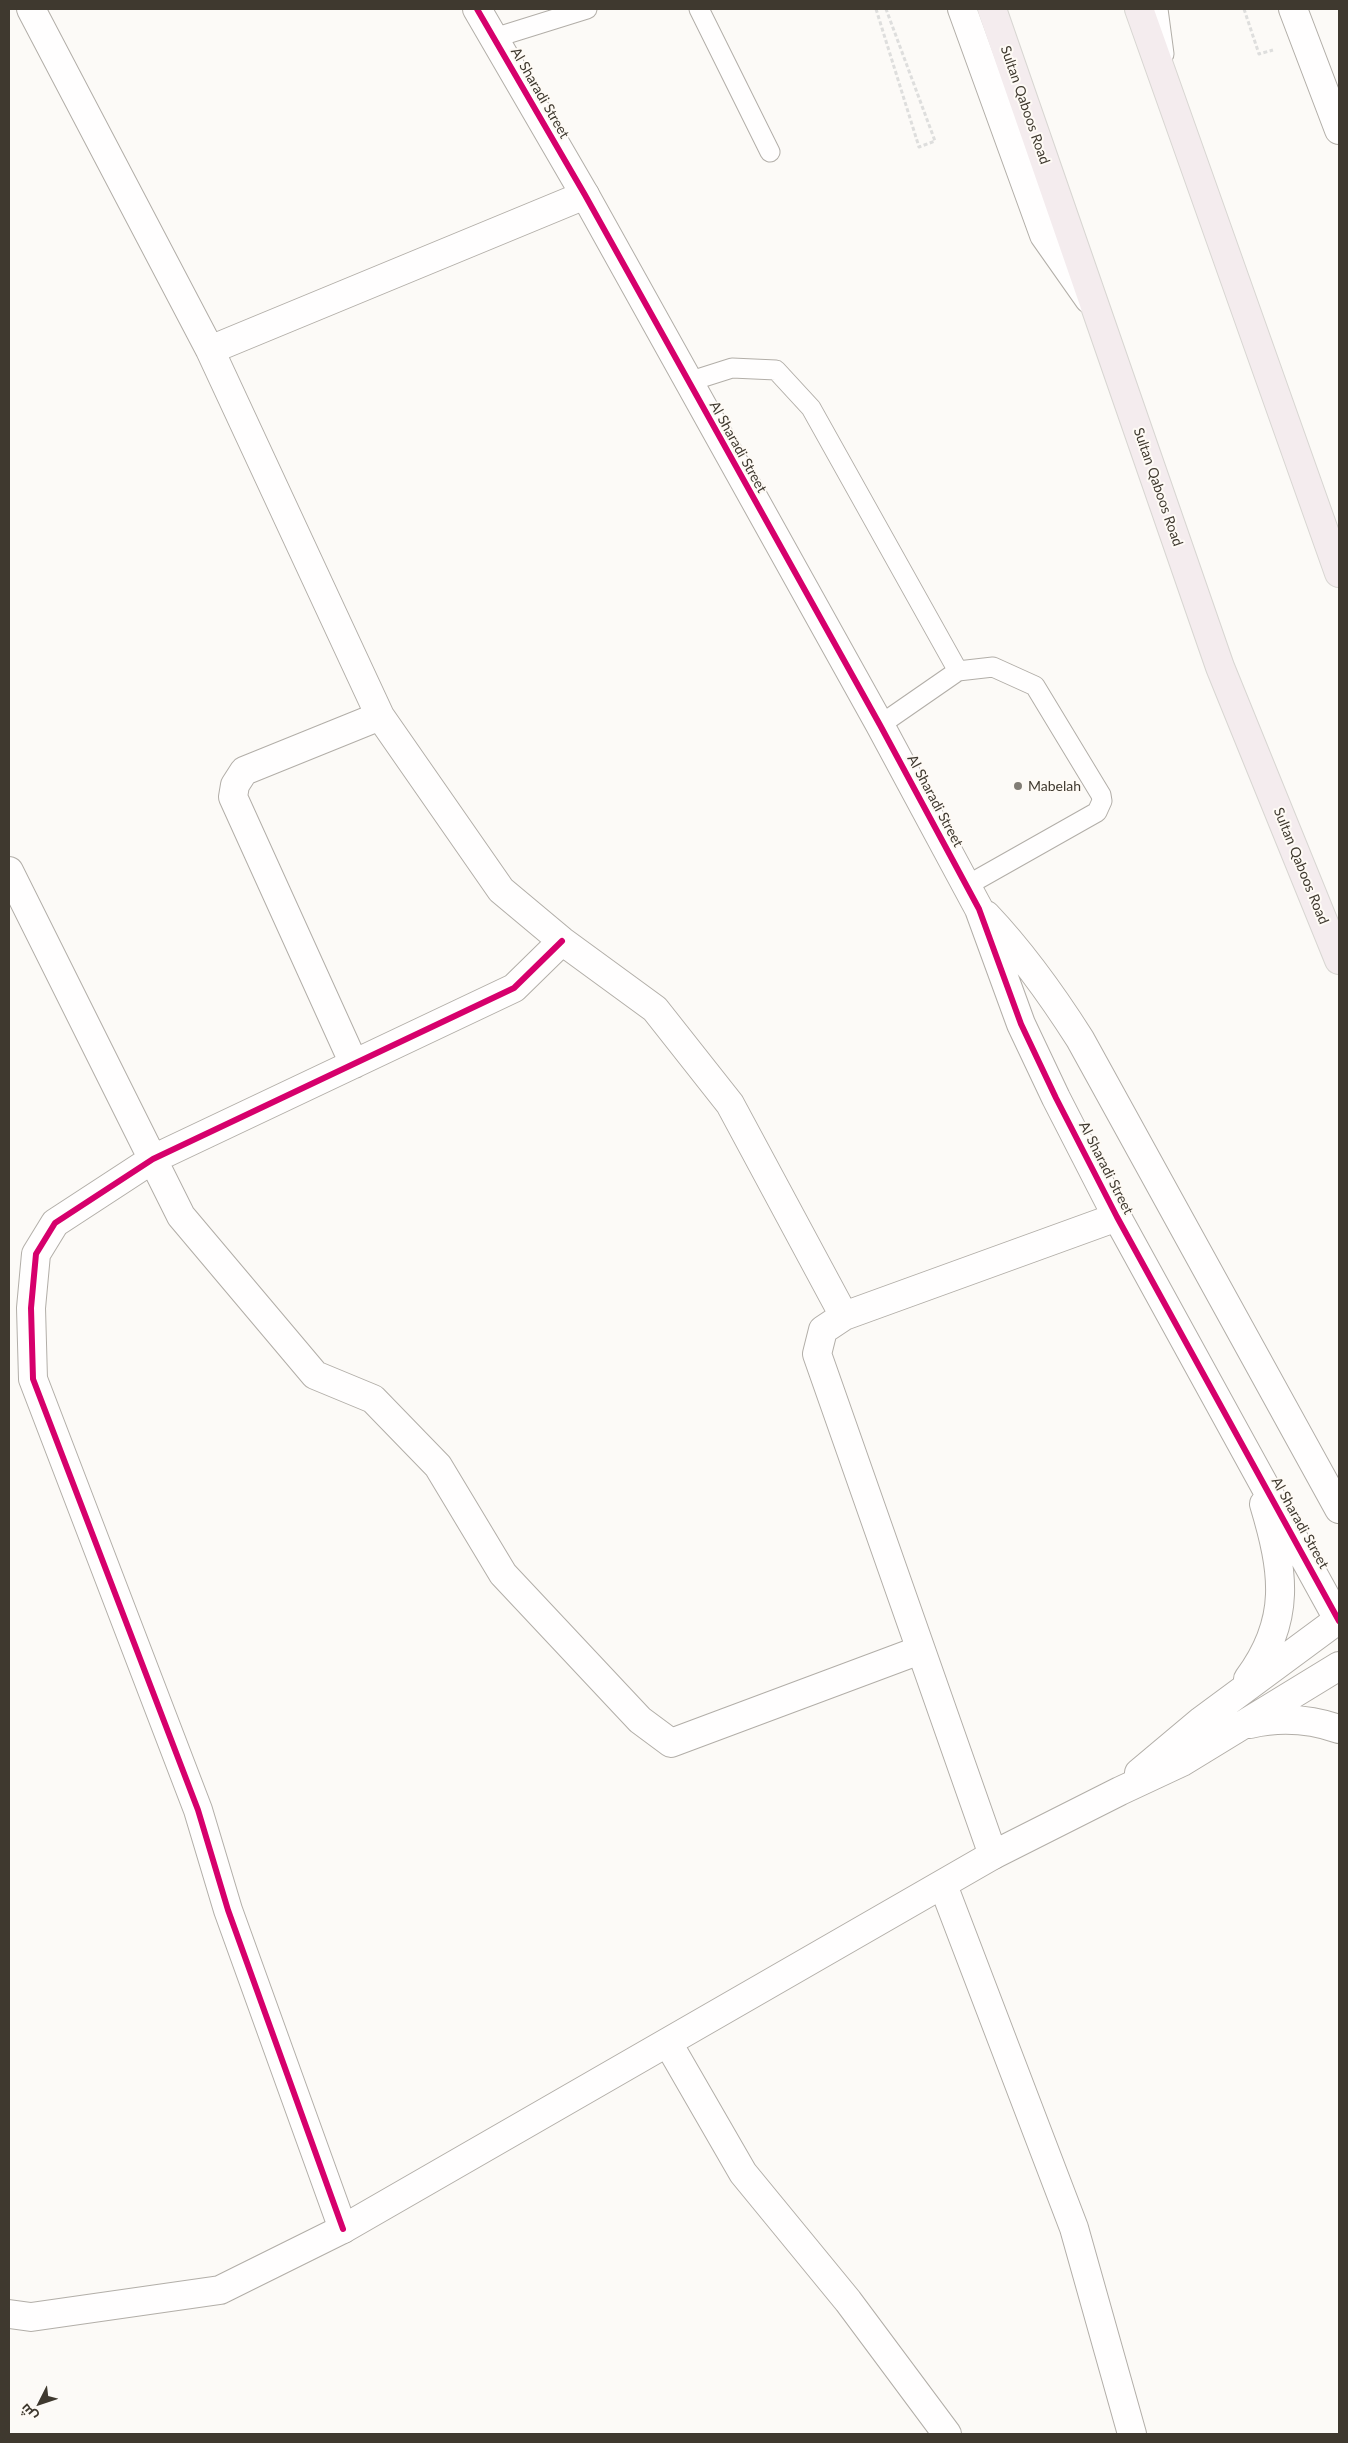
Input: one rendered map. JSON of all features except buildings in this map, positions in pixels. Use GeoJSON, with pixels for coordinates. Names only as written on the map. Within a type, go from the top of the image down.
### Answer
{"type":"FeatureCollection","features":[{"type":"Feature","properties":{"kind":"highway","name":"Sultan Qaboos Road"},"geometry":{"type":"LineString","coordinates":[[992,9],[1220,667],[1339,960]]}},
{"type":"Feature","properties":{"kind":"highway"},"geometry":{"type":"LineString","coordinates":[[1139,9],[1339,573]]}},
{"type":"Feature","properties":{"kind":"street"},"geometry":{"type":"LineString","coordinates":[[31,9],[210,350],[380,716],[501,890],[562,941],[655,1009],[730,1104],[844,1316]]}},
{"type":"Feature","properties":{"kind":"street","name":"Al Sharadi Street"},"geometry":{"type":"LineString","coordinates":[[477,9],[585,196],[880,725],[973,897],[1021,1024],[1117,1217],[1339,1620]]}},
{"type":"Feature","properties":{"kind":"street"},"geometry":{"type":"LineString","coordinates":[[962,9],[1044,235],[1096,309]]}},
{"type":"Feature","properties":{"kind":"street"},"geometry":{"type":"LineString","coordinates":[[1293,9],[1339,130]]}},
{"type":"Feature","properties":{"kind":"street"},"geometry":{"type":"LineString","coordinates":[[210,350],[585,196]]}},
{"type":"Feature","properties":{"kind":"street"},"geometry":{"type":"LineString","coordinates":[[354,1064],[233,797],[235,785],[244,771],[380,716]]}},
{"type":"Feature","properties":{"kind":"street"},"geometry":{"type":"LineString","coordinates":[[9,871],[181,1216],[315,1375],[373,1398],[438,1466],[503,1574],[640,1720],[671,1743],[920,1650]]}},
{"type":"Feature","properties":{"kind":"street","name":"Al Sharadi Street"},"geometry":{"type":"LineString","coordinates":[[973,897],[1035,971],[1080,1039],[1339,1509]]}},
{"type":"Feature","properties":{"kind":"street"},"geometry":{"type":"LineString","coordinates":[[343,2229],[228,1910],[198,1810],[33,1379],[31,1308],[36,1254],[55,1223],[153,1159],[514,988],[562,941]]}},
{"type":"Feature","properties":{"kind":"street"},"geometry":{"type":"LineString","coordinates":[[993,1855],[817,1354],[823,1330],[844,1316],[1117,1217]]}},
{"type":"Feature","properties":{"kind":"street"},"geometry":{"type":"LineString","coordinates":[[1230,1700],[1266,1653],[1274,1636],[1281,1599],[1278,1562],[1268,1517],[1250,1458]]}},
{"type":"Feature","properties":{"kind":"street"},"geometry":{"type":"LineString","coordinates":[[1120,1791],[1173,1743],[1339,1620]]}},
{"type":"Feature","properties":{"kind":"street"},"geometry":{"type":"LineString","coordinates":[[9,2314],[31,2317],[220,2290],[343,2229],[993,1855],[1182,1762],[1339,1666]]}},
{"type":"Feature","properties":{"kind":"street"},"geometry":{"type":"LineString","coordinates":[[1239,1727],[1282,1719],[1325,1724],[1339,1729]]}},
{"type":"Feature","properties":{"kind":"street"},"geometry":{"type":"LineString","coordinates":[[943,1885],[1074,2228],[1132,2434]]}},
{"type":"Feature","properties":{"kind":"street"},"geometry":{"type":"LineString","coordinates":[[668,2043],[743,2173],[848,2301],[947,2434]]}},
{"type":"Feature","properties":{"kind":"lane"},"geometry":{"type":"LineString","coordinates":[[494,38],[587,9]]}},
{"type":"Feature","properties":{"kind":"lane"},"geometry":{"type":"LineString","coordinates":[[699,9],[770,152]]}},
{"type":"Feature","properties":{"kind":"lane"},"geometry":{"type":"LineString","coordinates":[[1158,9],[1169,95]]}},
{"type":"Feature","properties":{"kind":"lane"},"geometry":{"type":"LineString","coordinates":[[688,382],[732,368],[776,370],[811,408],[958,671]]}},
{"type":"Feature","properties":{"kind":"lane"},"geometry":{"type":"LineString","coordinates":[[880,725],[958,671],[993,667],[1035,686],[1101,795],[1102,801],[1097,812],[973,897]]}},
{"type":"Feature","properties":{"kind":"path"},"geometry":{"type":"LineString","coordinates":[[876,9],[919,147],[935,141],[886,9]]}},
{"type":"Feature","properties":{"kind":"cycle path"},"geometry":{"type":"LineString","coordinates":[[477,9],[585,195],[880,725],[979,909],[1021,1024],[1056,1098],[1117,1217],[1339,1621]]}},
{"type":"Feature","properties":{"kind":"cycle path"},"geometry":{"type":"LineString","coordinates":[[343,2229],[228,1910],[198,1810],[33,1379],[31,1308],[36,1254],[55,1223],[153,1159],[514,988],[562,941]]}},
{"type":"Feature","properties":{"kind":"place","name":"Mabelah"},"geometry":{"type":"Point","coordinates":[1018,786]}}]}
